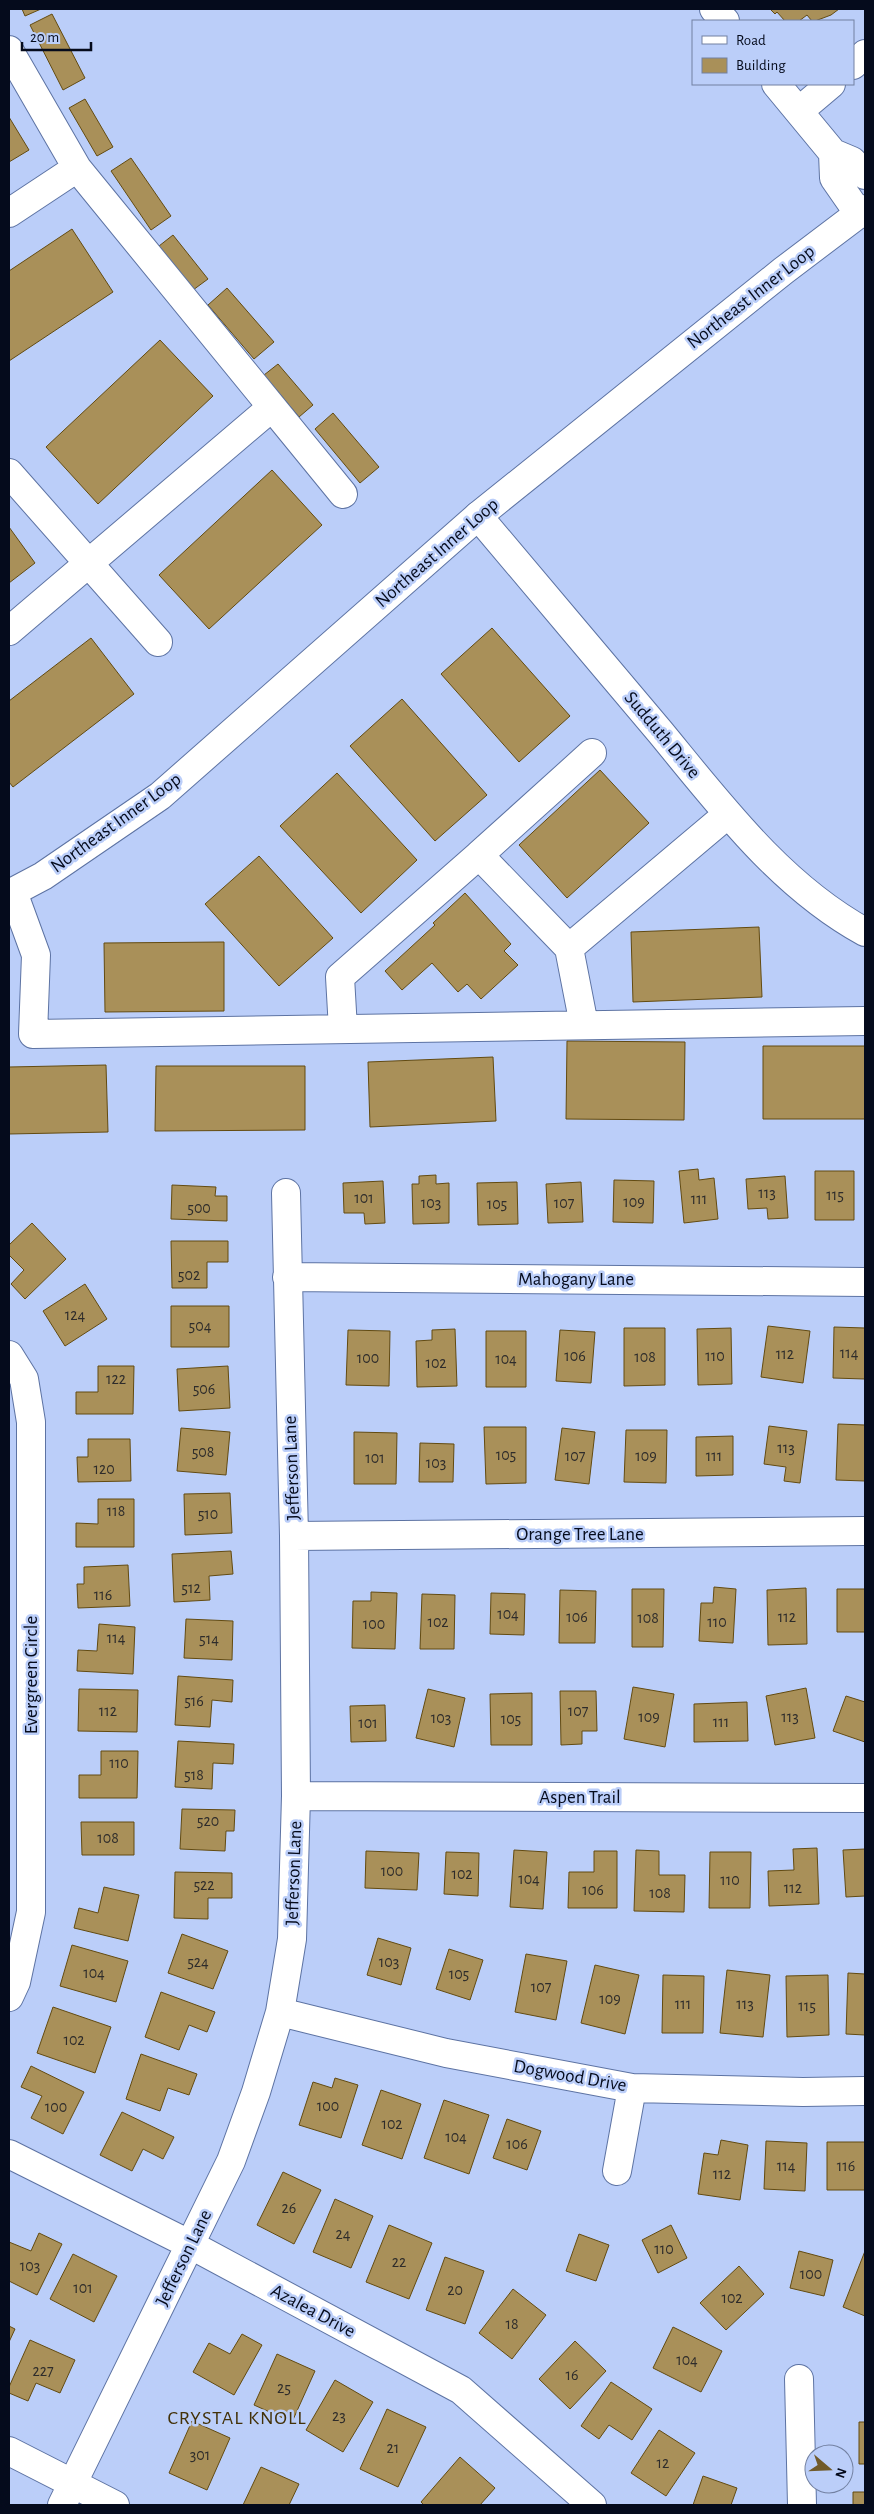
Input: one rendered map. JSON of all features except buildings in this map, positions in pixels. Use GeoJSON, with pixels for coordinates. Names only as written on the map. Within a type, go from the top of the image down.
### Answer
{"type":"FeatureCollection","features":[{"type":"Feature","properties":{"kind":"street"},"geometry":{"type":"LineString","coordinates":[[714,9],[724,20]]}},
{"type":"Feature","properties":{"kind":"street"},"geometry":{"type":"LineString","coordinates":[[9,50],[77,168],[343,494]]}},
{"type":"Feature","properties":{"kind":"street"},"geometry":{"type":"LineString","coordinates":[[854,63],[865,54]]}},
{"type":"Feature","properties":{"kind":"street"},"geometry":{"type":"LineString","coordinates":[[777,85],[833,153],[852,160],[865,175]]}},
{"type":"Feature","properties":{"kind":"street"},"geometry":{"type":"LineString","coordinates":[[799,112],[830,85]]}},
{"type":"Feature","properties":{"kind":"street"},"geometry":{"type":"LineString","coordinates":[[833,153],[834,178],[862,211]]}},
{"type":"Feature","properties":{"kind":"street"},"geometry":{"type":"LineString","coordinates":[[9,213],[77,168]]}},
{"type":"Feature","properties":{"kind":"street","name":"Northeast Inner Loop"},"geometry":{"type":"LineString","coordinates":[[11,893],[42,876],[160,796],[478,516],[782,270],[862,211]]}},
{"type":"Feature","properties":{"kind":"street"},"geometry":{"type":"LineString","coordinates":[[9,631],[272,407]]}},
{"type":"Feature","properties":{"kind":"street"},"geometry":{"type":"LineString","coordinates":[[9,472],[158,642]]}},
{"type":"Feature","properties":{"kind":"street","name":"Sudduth Drive"},"geometry":{"type":"LineString","coordinates":[[478,516],[728,814],[785,874],[851,924],[865,932]]}},
{"type":"Feature","properties":{"kind":"street"},"geometry":{"type":"LineString","coordinates":[[343,1029],[340,977],[592,753]]}},
{"type":"Feature","properties":{"kind":"street"},"geometry":{"type":"LineString","coordinates":[[570,948],[728,814]]}},
{"type":"Feature","properties":{"kind":"street"},"geometry":{"type":"LineString","coordinates":[[478,855],[570,948],[584,1025]]}},
{"type":"Feature","properties":{"kind":"street"},"geometry":{"type":"LineString","coordinates":[[11,893],[36,954],[33,1034],[865,1021]]}},
{"type":"Feature","properties":{"kind":"street","name":"Jefferson Lane"},"geometry":{"type":"LineString","coordinates":[[68,2495],[230,2162],[256,2092],[280,2012],[292,1939],[296,1796],[294,1536],[286,1193]]}},
{"type":"Feature","properties":{"kind":"street","name":"Mahogany Lane"},"geometry":{"type":"LineString","coordinates":[[287,1277],[865,1282]]}},
{"type":"Feature","properties":{"kind":"street","name":"Evergreen Circle"},"geometry":{"type":"LineString","coordinates":[[9,1354],[24,1379],[31,1422],[31,1912],[16,1982],[9,1997]]}},
{"type":"Feature","properties":{"kind":"street","name":"Orange Tree Lane"},"geometry":{"type":"LineString","coordinates":[[294,1536],[865,1531]]}},
{"type":"Feature","properties":{"kind":"street","name":"Aspen Trail"},"geometry":{"type":"LineString","coordinates":[[296,1796],[865,1798]]}},
{"type":"Feature","properties":{"kind":"street","name":"Dogwood Drive"},"geometry":{"type":"LineString","coordinates":[[280,2012],[446,2052],[632,2088],[803,2092],[865,2091]]}},
{"type":"Feature","properties":{"kind":"street"},"geometry":{"type":"LineString","coordinates":[[617,2172],[632,2088]]}},
{"type":"Feature","properties":{"kind":"street","name":"Azalea Drive"},"geometry":{"type":"LineString","coordinates":[[9,2154],[191,2245],[461,2390],[592,2505]]}},
{"type":"Feature","properties":{"kind":"street"},"geometry":{"type":"LineString","coordinates":[[800,2378],[802,2505]]}},
{"type":"Feature","properties":{"kind":"street"},"geometry":{"type":"LineString","coordinates":[[9,2451],[68,2495],[115,2505]]}},
{"type":"Feature","properties":{"kind":"district","name":"CRYSTAL KNOLL"},"geometry":{"type":"Point","coordinates":[237,2418]}}]}
